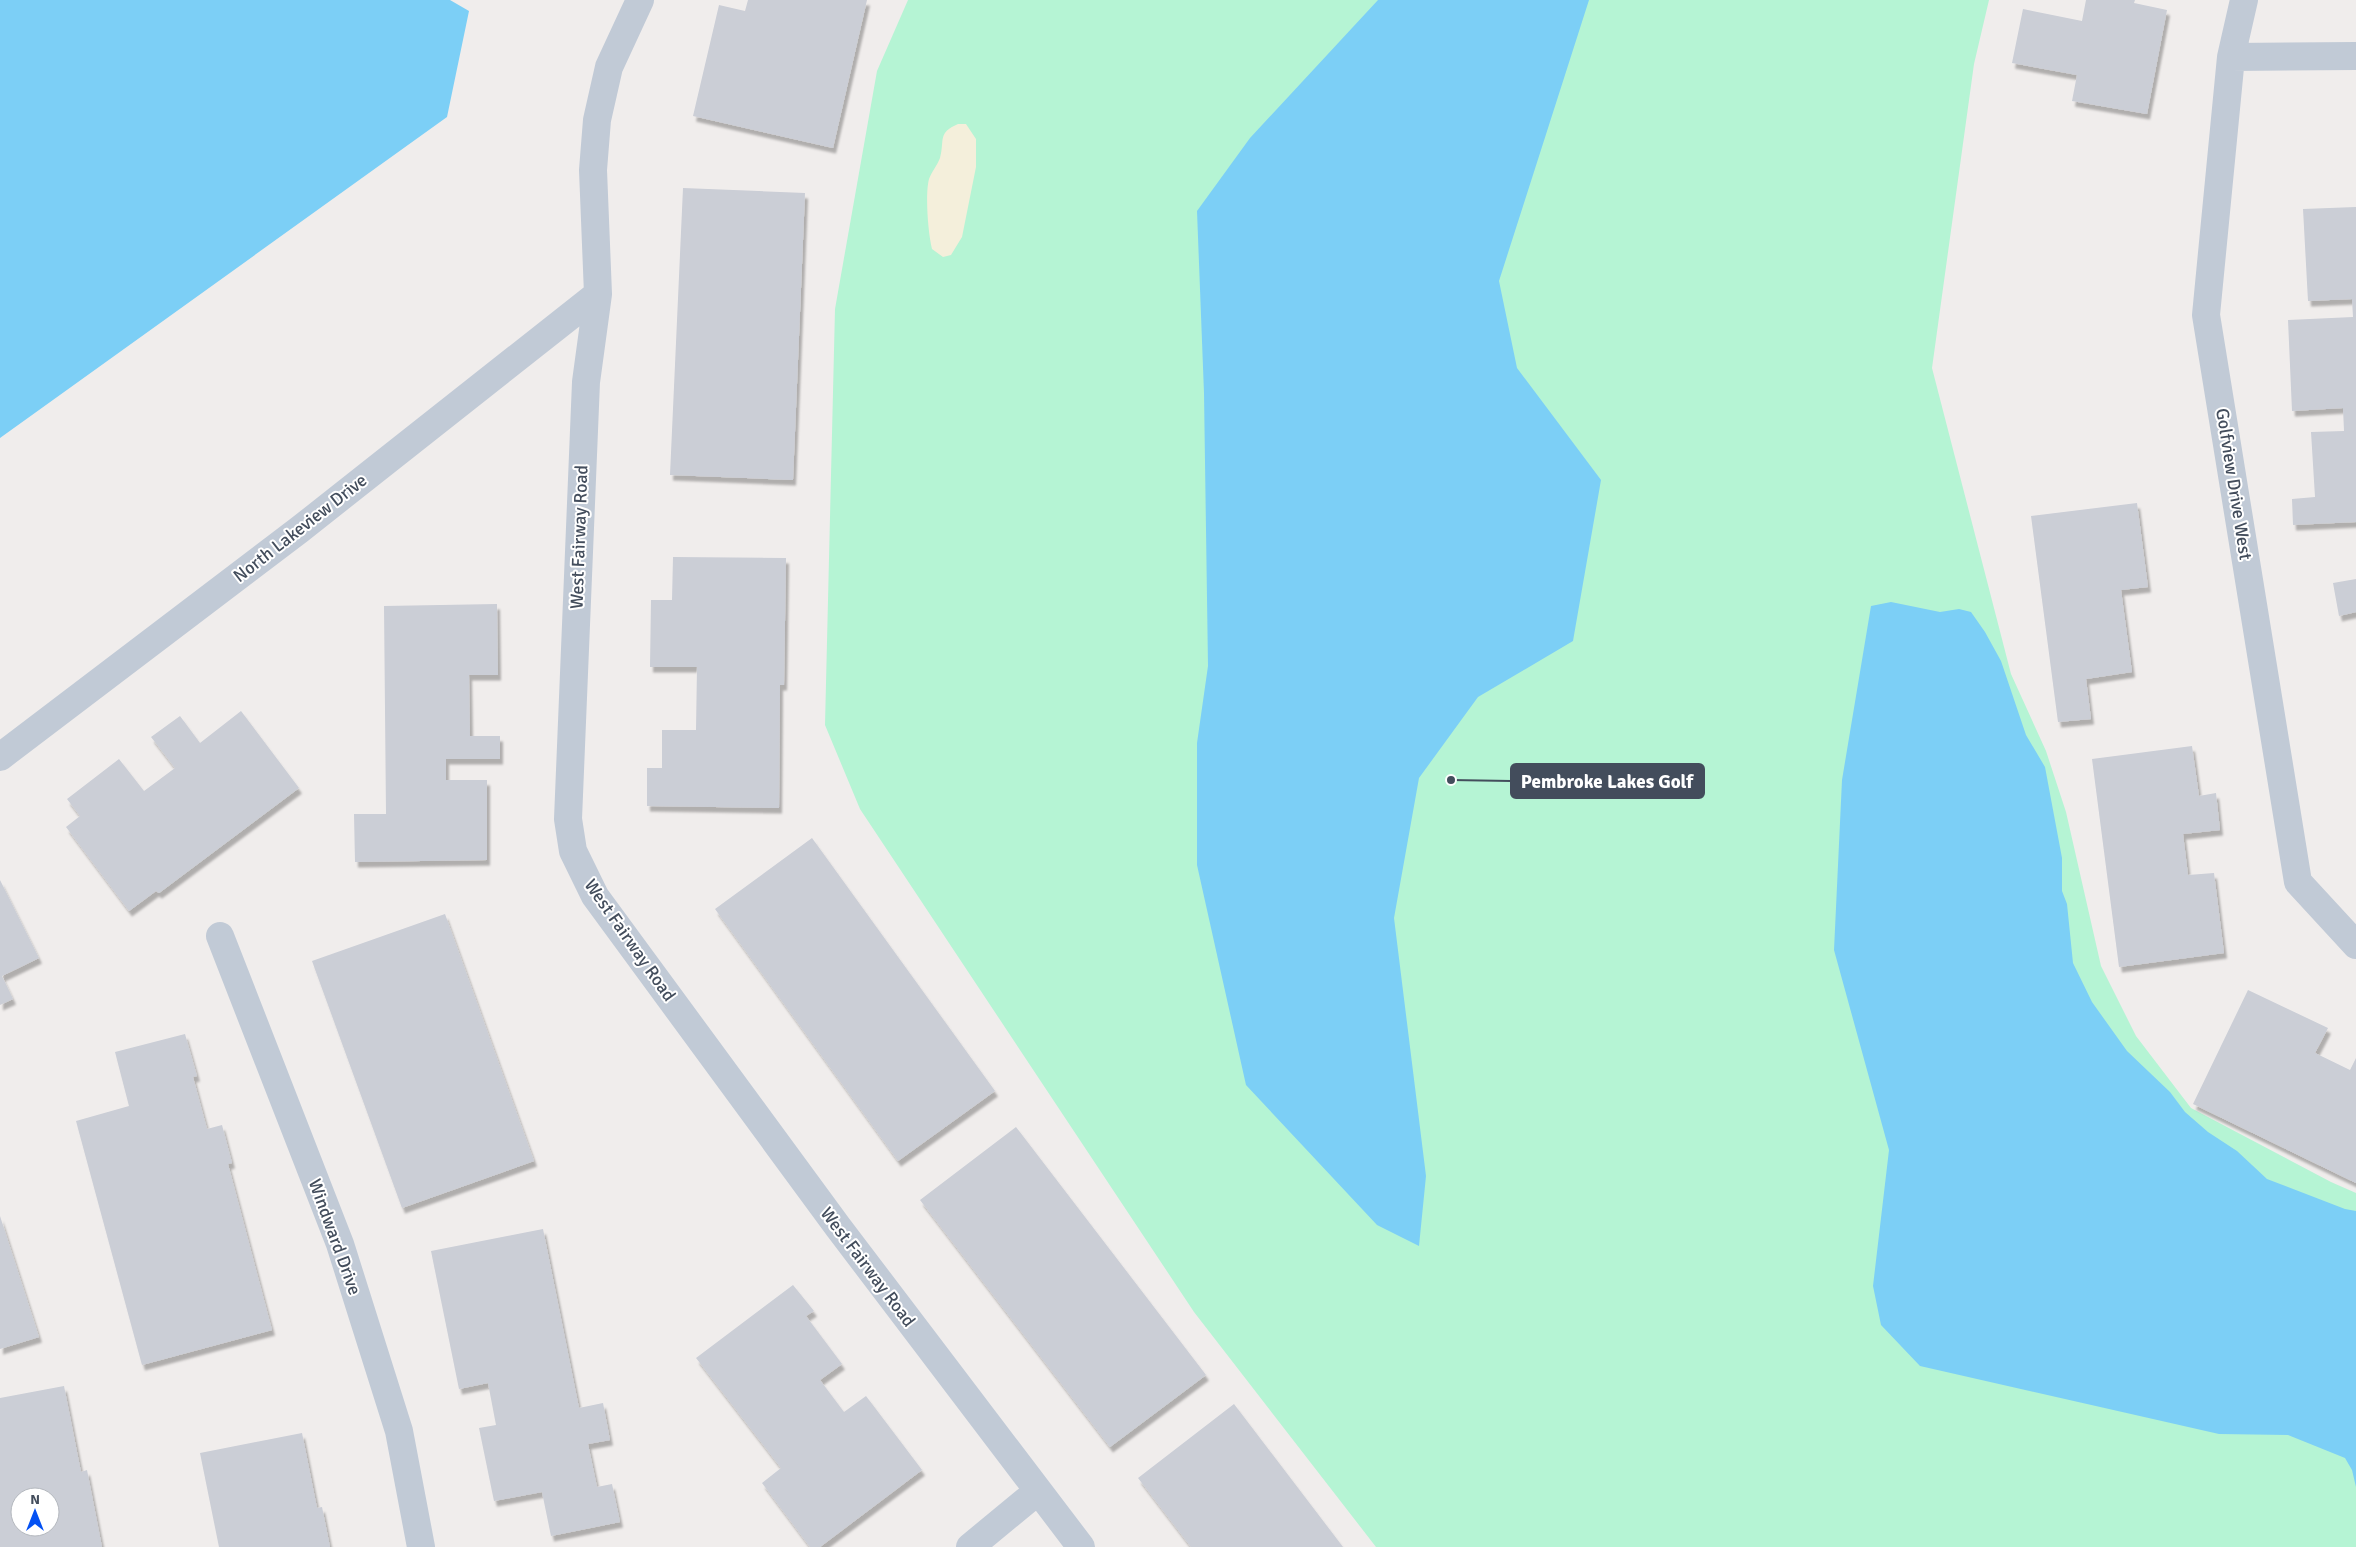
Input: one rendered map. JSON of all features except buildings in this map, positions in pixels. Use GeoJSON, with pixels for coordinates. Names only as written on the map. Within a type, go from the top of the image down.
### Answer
{"type":"FeatureCollection","features":[{"type":"Feature","properties":{"kind":"street","name":"West Fairway Road"},"geometry":{"type":"LineString","coordinates":[[640,0],[609,67],[597,120],[593,170],[598,294],[586,382],[568,819],[573,851],[595,896],[838,1227],[1081,1547]]}},
{"type":"Feature","properties":{"kind":"street","name":"Golfview Drive West"},"geometry":{"type":"LineString","coordinates":[[2244,0],[2231,57],[2206,315],[2298,882],[2356,945]]}},
{"type":"Feature","properties":{"kind":"street"},"geometry":{"type":"LineString","coordinates":[[2231,57],[2356,56]]}},
{"type":"Feature","properties":{"kind":"street","name":"North Lakeview Drive"},"geometry":{"type":"LineString","coordinates":[[0,757],[299,530],[598,294]]}},
{"type":"Feature","properties":{"kind":"street","name":"Windward Drive"},"geometry":{"type":"LineString","coordinates":[[220,936],[340,1244],[399,1431],[421,1547]]}},
{"type":"Feature","properties":{"kind":"street"},"geometry":{"type":"LineString","coordinates":[[970,1547],[1038,1491]]}},
{"type":"Feature","properties":{"kind":"green space"},"geometry":{"type":"Polygon","coordinates":[[[908,0],[1989,0],[1974,64],[1932,368],[2011,674],[2046,751],[2066,812],[2101,966],[2136,1036],[2191,1108],[2331,1182],[2356,1193],[2356,1547],[1376,1547],[1194,1312],[860,809],[825,725],[835,309],[877,71],[908,0]]]}},
{"type":"Feature","properties":{"kind":"sand"},"geometry":{"type":"Polygon","coordinates":[[[958,124],[966,124],[976,139],[976,167],[962,237],[951,255],[943,257],[932,249],[927,214],[927,194],[930,176],[940,158],[944,134],[951,127],[958,124]]]}},
{"type":"Feature","properties":{"kind":"water"},"geometry":{"type":"Polygon","coordinates":[[[0,0],[450,0],[469,11],[447,117],[0,438],[0,0]]]}},
{"type":"Feature","properties":{"kind":"water"},"geometry":{"type":"Polygon","coordinates":[[[1378,0],[1589,0],[1499,281],[1517,368],[1601,480],[1573,641],[1478,697],[1419,778],[1394,918],[1426,1176],[1419,1246],[1377,1225],[1246,1085],[1197,865],[1197,743],[1208,666],[1204,393],[1197,211],[1250,138],[1378,0]]]}},
{"type":"Feature","properties":{"kind":"water"},"geometry":{"type":"Polygon","coordinates":[[[1891,602],[1940,612],[1959,609],[1971,612],[2001,661],[2026,735],[2045,767],[2062,858],[2062,891],[2067,904],[2073,963],[2092,1002],[2127,1051],[2170,1092],[2185,1112],[2208,1132],[2237,1151],[2267,1179],[2345,1209],[2356,1211],[2356,1487],[2352,1470],[2345,1458],[2288,1435],[2219,1434],[1920,1366],[1881,1325],[1873,1286],[1889,1150],[1834,950],[1842,780],[1871,606],[1891,602]]]}},
{"type":"Feature","properties":{"kind":"place","name":"Pembroke Lakes Golf"},"geometry":{"type":"Point","coordinates":[1451,780]}}]}
